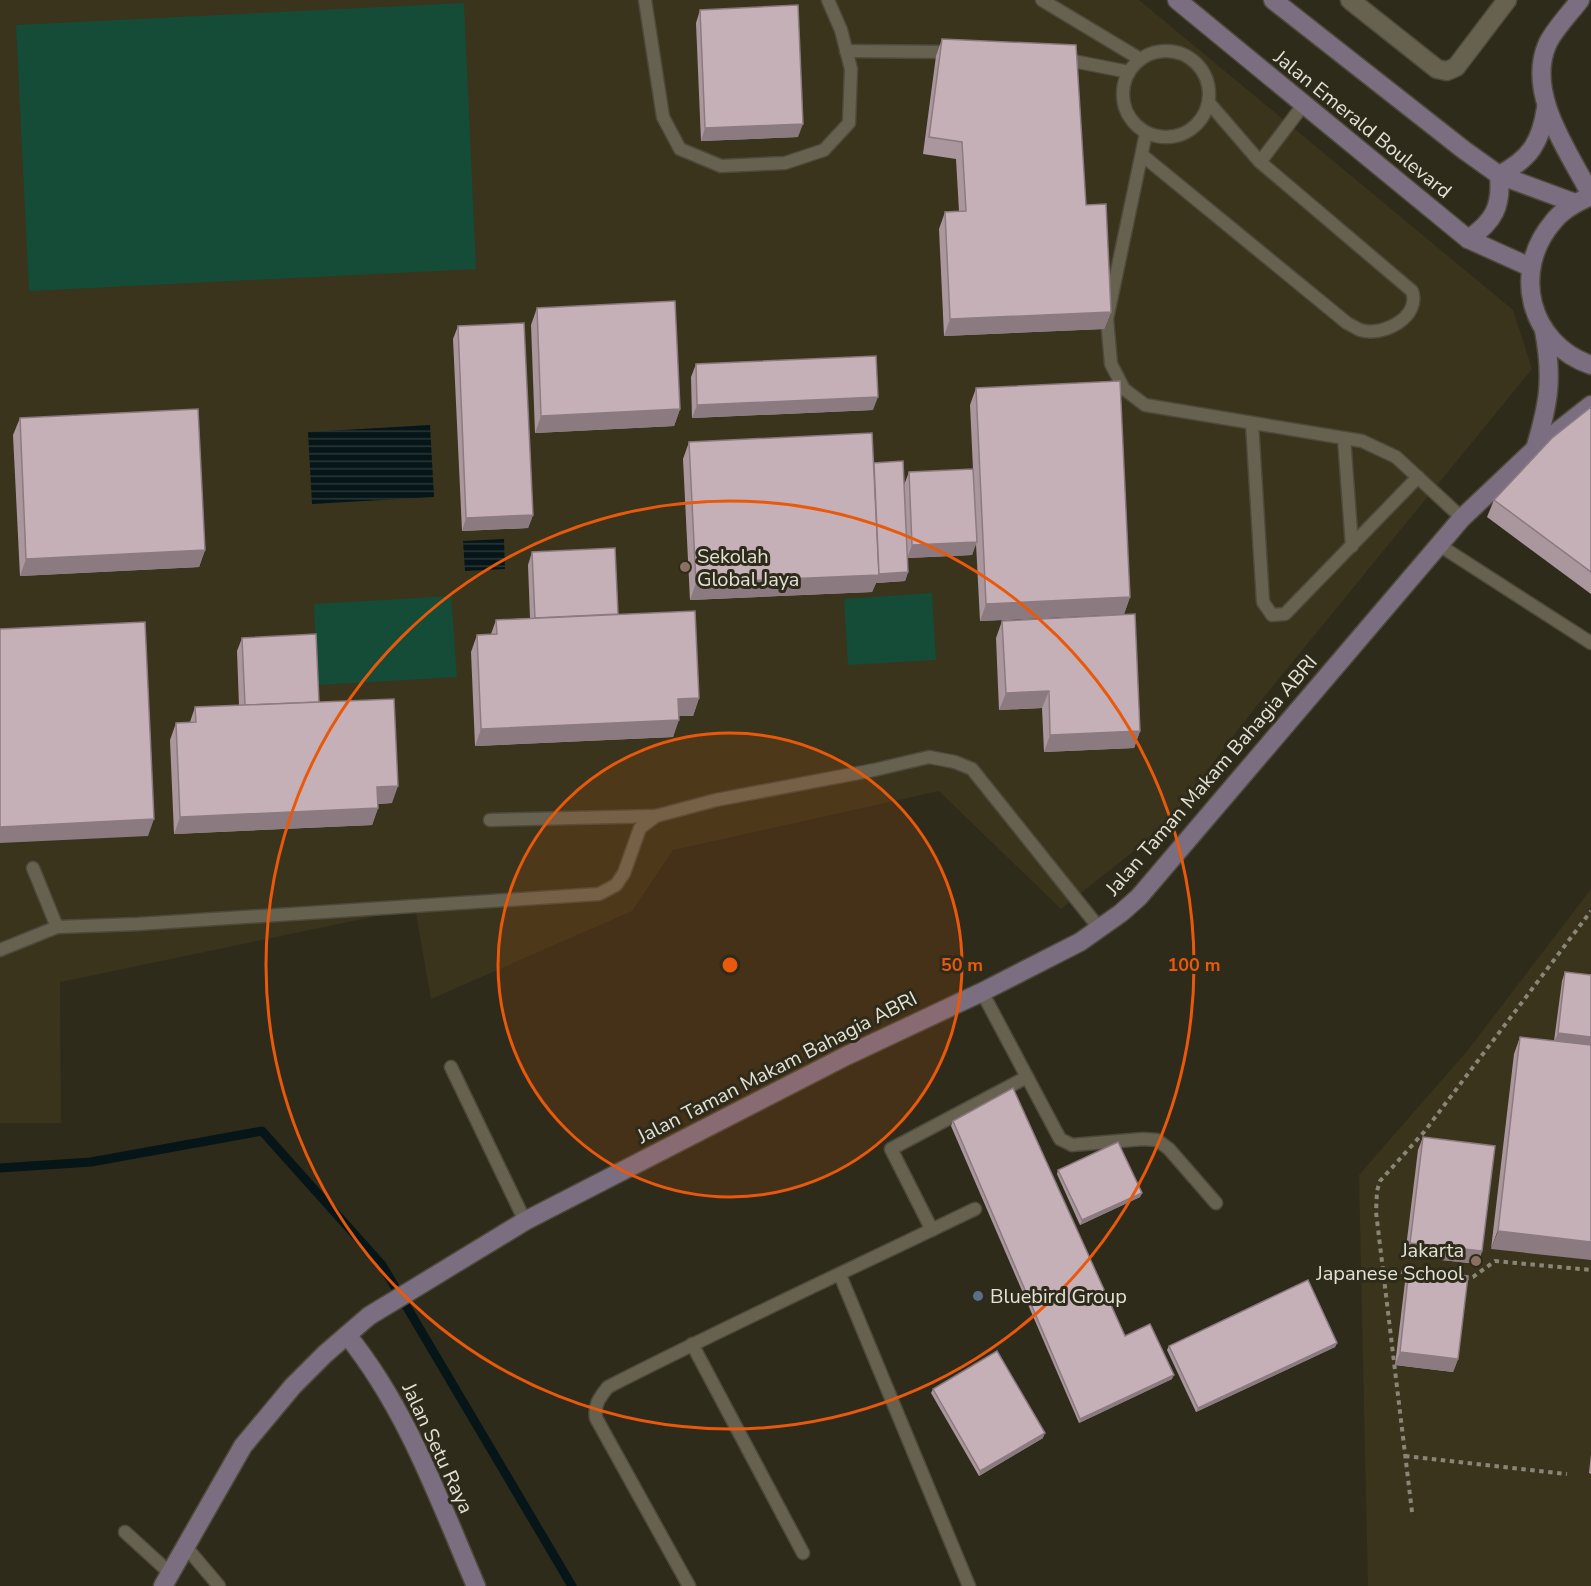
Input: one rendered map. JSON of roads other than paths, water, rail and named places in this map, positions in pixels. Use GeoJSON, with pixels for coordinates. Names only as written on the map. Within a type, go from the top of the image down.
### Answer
{"type":"FeatureCollection","features":[{"type":"Feature","properties":{"kind":"main road","name":"Jalan Emerald Boulevard"},"geometry":{"type":"LineString","coordinates":[[1177,0],[1468,239],[1530,267]]}},
{"type":"Feature","properties":{"kind":"main road","name":"Jalan Emerald Boulevard"},"geometry":{"type":"LineString","coordinates":[[1273,0],[1499,175],[1586,198]]}},
{"type":"Feature","properties":{"kind":"main road"},"geometry":{"type":"LineString","coordinates":[[1580,0],[1547,44],[1542,66],[1542,87],[1546,108],[1586,198],[1554,220],[1538,242],[1530,267],[1530,290],[1534,310],[1544,330],[1558,347],[1578,360],[1591,364]]}},
{"type":"Feature","properties":{"kind":"main road"},"geometry":{"type":"LineString","coordinates":[[1468,239],[1481,231],[1491,219],[1498,205],[1501,190],[1499,175],[1515,167],[1528,155],[1537,141],[1546,108]]}},
{"type":"Feature","properties":{"kind":"main road"},"geometry":{"type":"LineString","coordinates":[[1535,449],[1550,386],[1550,361],[1544,330]]}},
{"type":"Feature","properties":{"kind":"main road","name":"Jalan Taman Makam Bahagia ABRI"},"geometry":{"type":"LineString","coordinates":[[167,1580],[230,1466],[250,1438],[293,1386],[369,1316],[525,1221],[846,1056],[982,992],[1080,942],[1139,897],[1462,518],[1535,449],[1591,405]]}},
{"type":"Feature","properties":{"kind":"main road","name":"Jalan Setu Raya"},"geometry":{"type":"LineString","coordinates":[[347,1335],[374,1370],[407,1428],[476,1586]]}},
{"type":"Feature","properties":{"kind":"street"},"geometry":{"type":"LineString","coordinates":[[1350,0],[1421,58],[1437,69],[1447,71],[1456,67],[1507,0]]}},
{"type":"Feature","properties":{"kind":"lane"},"geometry":{"type":"LineString","coordinates":[[645,0],[663,117],[680,149],[721,166],[785,163],[824,150],[849,123],[851,69],[841,30],[828,0]]}},
{"type":"Feature","properties":{"kind":"lane"},"geometry":{"type":"LineString","coordinates":[[1042,0],[1140,59]]}},
{"type":"Feature","properties":{"kind":"lane"},"geometry":{"type":"LineString","coordinates":[[1142,155],[1347,322],[1360,330],[1386,330],[1410,312],[1414,298],[1412,291],[1260,162],[1210,104],[1207,77],[1191,57],[1165,50],[1140,59],[1129,72],[1123,89],[1125,106],[1133,122],[1146,133],[1172,138],[1196,127],[1210,104]]}},
{"type":"Feature","properties":{"kind":"lane"},"geometry":{"type":"LineString","coordinates":[[846,51],[960,52]]}},
{"type":"Feature","properties":{"kind":"lane"},"geometry":{"type":"LineString","coordinates":[[1051,56],[1129,72]]}},
{"type":"Feature","properties":{"kind":"lane"},"geometry":{"type":"LineString","coordinates":[[1260,162],[1304,104]]}},
{"type":"Feature","properties":{"kind":"lane"},"geometry":{"type":"LineString","coordinates":[[1146,133],[1107,319],[1111,364],[1124,389],[1145,405],[1362,441],[1396,457],[1462,518]]}},
{"type":"Feature","properties":{"kind":"lane"},"geometry":{"type":"LineString","coordinates":[[1252,423],[1263,602],[1272,615],[1285,614],[1418,477]]}},
{"type":"Feature","properties":{"kind":"lane"},"geometry":{"type":"LineString","coordinates":[[1344,438],[1352,546]]}},
{"type":"Feature","properties":{"kind":"lane"},"geometry":{"type":"LineString","coordinates":[[1439,545],[1591,643]]}},
{"type":"Feature","properties":{"kind":"lane"},"geometry":{"type":"LineString","coordinates":[[490,820],[656,816],[716,800],[929,757],[955,762],[972,769],[1100,929]]}},
{"type":"Feature","properties":{"kind":"lane"},"geometry":{"type":"LineString","coordinates":[[0,950],[57,927],[138,924],[599,894],[616,885],[624,873],[640,828],[656,816]]}},
{"type":"Feature","properties":{"kind":"lane"},"geometry":{"type":"LineString","coordinates":[[33,868],[57,927]]}},
{"type":"Feature","properties":{"kind":"lane"},"geometry":{"type":"LineString","coordinates":[[982,992],[1060,1139],[1072,1145],[1143,1139],[1157,1140],[1169,1149],[1216,1203]]}},
{"type":"Feature","properties":{"kind":"lane"},"geometry":{"type":"LineString","coordinates":[[451,1067],[525,1221]]}},
{"type":"Feature","properties":{"kind":"lane"},"geometry":{"type":"LineString","coordinates":[[932,1230],[891,1149],[1027,1077]]}},
{"type":"Feature","properties":{"kind":"lane"},"geometry":{"type":"LineString","coordinates":[[689,1586],[596,1418],[594,1408],[608,1387],[692,1344],[975,1209]]}},
{"type":"Feature","properties":{"kind":"lane"},"geometry":{"type":"LineString","coordinates":[[840,1275],[969,1586]]}},
{"type":"Feature","properties":{"kind":"lane"},"geometry":{"type":"LineString","coordinates":[[692,1344],[803,1553]]}},
{"type":"Feature","properties":{"kind":"lane"},"geometry":{"type":"LineString","coordinates":[[125,1532],[167,1580]]}},
{"type":"Feature","properties":{"kind":"lane"},"geometry":{"type":"LineString","coordinates":[[186,1547],[219,1586]]}},
{"type":"Feature","properties":{"kind":"waterway"},"geometry":{"type":"LineString","coordinates":[[0,1168],[91,1162],[262,1131],[382,1265],[572,1586]]}},
{"type":"Feature","properties":{"kind":"place","name":"Sekolah Global Jaya"},"geometry":{"type":"Point","coordinates":[685,567]}},
{"type":"Feature","properties":{"kind":"place","name":"Jakarta Japanese School"},"geometry":{"type":"Point","coordinates":[1476,1261]}},
{"type":"Feature","properties":{"kind":"place","name":"Bluebird Group"},"geometry":{"type":"Point","coordinates":[978,1296]}}]}
